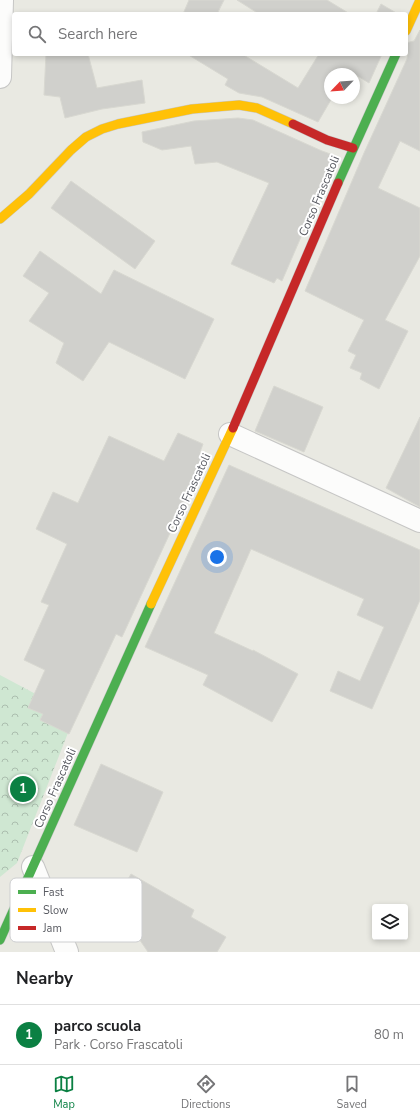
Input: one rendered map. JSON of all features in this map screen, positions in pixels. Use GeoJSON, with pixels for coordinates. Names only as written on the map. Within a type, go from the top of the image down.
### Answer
{"type":"FeatureCollection","features":[{"type":"Feature","properties":{"kind":"street"},"geometry":{"type":"LineString","coordinates":[[0,77],[2,0]]}},
{"type":"Feature","properties":{"kind":"street"},"geometry":{"type":"LineString","coordinates":[[408,27],[420,0]]}},
{"type":"Feature","properties":{"kind":"street","name":"Corso Frascatoli"},"geometry":{"type":"LineString","coordinates":[[27,878],[126,657],[230,434],[353,148],[395,56]]}},
{"type":"Feature","properties":{"kind":"street"},"geometry":{"type":"LineString","coordinates":[[0,220],[29,194],[76,146],[86,138],[102,129],[118,124],[192,109],[239,105],[257,108],[327,140],[353,148]]}},
{"type":"Feature","properties":{"kind":"street"},"geometry":{"type":"LineString","coordinates":[[230,434],[420,521]]}},
{"type":"Feature","properties":{"kind":"street"},"geometry":{"type":"LineString","coordinates":[[36,861],[42,878]]}},
{"type":"Feature","properties":{"kind":"street","name":"Corso Frascatoli"},"geometry":{"type":"LineString","coordinates":[[2,927],[10,911]]}},
{"type":"Feature","properties":{"kind":"street"},"geometry":{"type":"LineString","coordinates":[[64,942],[67,952]]}},
{"type":"Feature","properties":{"kind":"green space"},"geometry":{"type":"Polygon","coordinates":[[[0,675],[75,715],[17,863],[0,877],[0,675]]]}},
{"type":"Feature","properties":{"kind":"building"},"geometry":{"type":"Polygon","coordinates":[[[189,0],[224,0],[218,12],[184,12],[189,0]]]}},
{"type":"Feature","properties":{"kind":"building"},"geometry":{"type":"Polygon","coordinates":[[[237,0],[327,0],[347,12],[256,12],[237,0]]]}},
{"type":"Feature","properties":{"kind":"building"},"geometry":{"type":"Polygon","coordinates":[[[381,4],[395,12],[377,12],[381,4]]]}},
{"type":"Feature","properties":{"kind":"building"},"geometry":{"type":"Polygon","coordinates":[[[420,30],[420,151],[400,141],[378,188],[420,208],[420,256],[385,320],[408,331],[379,389],[360,379],[362,373],[350,368],[356,355],[348,351],[364,320],[305,291],[364,153],[407,59],[408,42],[414,41],[420,30]]]}},
{"type":"Feature","properties":{"kind":"building"},"geometry":{"type":"Polygon","coordinates":[[[46,56],[89,56],[97,88],[142,80],[145,103],[102,109],[65,118],[60,97],[44,95],[46,56]]]}},
{"type":"Feature","properties":{"kind":"building"},"geometry":{"type":"Polygon","coordinates":[[[190,56],[245,56],[298,88],[318,56],[381,56],[369,83],[360,77],[360,68],[324,68],[324,104],[328,104],[318,122],[262,97],[239,93],[225,85],[228,79],[190,56]]]}},
{"type":"Feature","properties":{"kind":"building"},"geometry":{"type":"Polygon","coordinates":[[[238,118],[253,120],[336,156],[282,281],[277,278],[274,283],[231,264],[269,183],[217,162],[195,164],[191,146],[162,150],[143,142],[142,132],[194,121],[238,118]]]}},
{"type":"Feature","properties":{"kind":"building"},"geometry":{"type":"Polygon","coordinates":[[[71,181],[155,241],[135,269],[51,208],[71,181]]]}},
{"type":"Feature","properties":{"kind":"building"},"geometry":{"type":"Polygon","coordinates":[[[40,251],[101,294],[114,270],[214,319],[185,379],[109,342],[83,381],[56,363],[64,343],[29,321],[49,293],[23,276],[40,251]]]}},
{"type":"Feature","properties":{"kind":"building"},"geometry":{"type":"Polygon","coordinates":[[[274,386],[323,407],[304,452],[255,431],[274,386]]]}},
{"type":"Feature","properties":{"kind":"building"},"geometry":{"type":"Polygon","coordinates":[[[420,417],[420,507],[386,488],[420,417]]]}},
{"type":"Feature","properties":{"kind":"building"},"geometry":{"type":"Polygon","coordinates":[[[178,433],[203,444],[200,452],[206,455],[122,637],[116,634],[69,734],[40,720],[43,714],[28,708],[45,670],[24,660],[49,605],[41,602],[67,544],[36,529],[53,492],[78,503],[109,436],[164,461],[178,433]]]}},
{"type":"Feature","properties":{"kind":"building"},"geometry":{"type":"Polygon","coordinates":[[[229,465],[420,550],[420,600],[372,709],[330,691],[338,671],[360,681],[384,627],[357,615],[364,599],[251,549],[214,633],[253,650],[298,674],[272,722],[203,685],[208,675],[145,647],[229,465]]]}},
{"type":"Feature","properties":{"kind":"building"},"geometry":{"type":"Polygon","coordinates":[[[101,764],[163,792],[137,852],[74,825],[101,764]]]}},
{"type":"Feature","properties":{"kind":"building"},"geometry":{"type":"Polygon","coordinates":[[[131,874],[138,878],[129,878],[131,874]]]}},
{"type":"Feature","properties":{"kind":"building"},"geometry":{"type":"Polygon","coordinates":[[[142,880],[194,910],[191,917],[226,937],[217,952],[148,952],[141,942],[142,880]]]}},
{"type":"Feature","properties":{"kind":"traffic: fast"},"geometry":{"type":"LineString","coordinates":[[338,183],[395,56]]}},
{"type":"Feature","properties":{"kind":"traffic: fast"},"geometry":{"type":"LineString","coordinates":[[28,878],[151,604]]}},
{"type":"Feature","properties":{"kind":"traffic: fast"},"geometry":{"type":"LineString","coordinates":[[0,940],[10,918]]}},
{"type":"Feature","properties":{"kind":"traffic: slow"},"geometry":{"type":"LineString","coordinates":[[408,27],[420,0]]}},
{"type":"Feature","properties":{"kind":"traffic: slow"},"geometry":{"type":"LineString","coordinates":[[0,219],[29,194],[71,150],[86,137],[102,129],[118,124],[192,109],[239,105],[257,108],[293,124]]}},
{"type":"Feature","properties":{"kind":"traffic: slow"},"geometry":{"type":"LineString","coordinates":[[151,604],[233,428]]}},
{"type":"Feature","properties":{"kind":"traffic: jam"},"geometry":{"type":"LineString","coordinates":[[293,124],[327,140],[353,148]]}},
{"type":"Feature","properties":{"kind":"traffic: jam"},"geometry":{"type":"LineString","coordinates":[[233,428],[338,183]]}},
{"type":"Feature","properties":{"kind":"place","name":"parco scuola"},"geometry":{"type":"Point","coordinates":[23,789]}}]}
